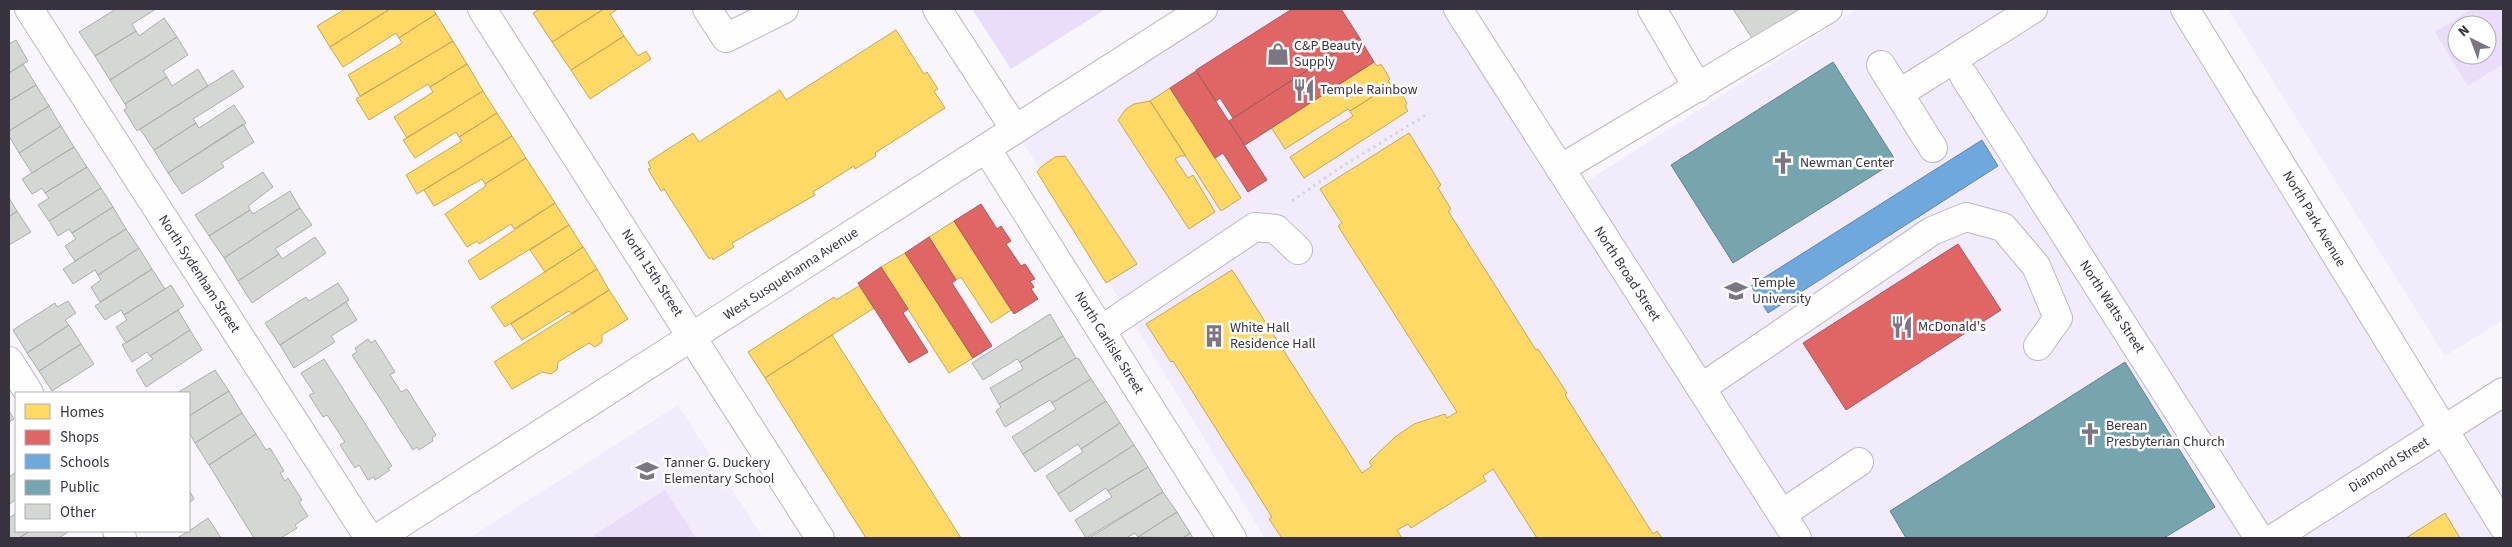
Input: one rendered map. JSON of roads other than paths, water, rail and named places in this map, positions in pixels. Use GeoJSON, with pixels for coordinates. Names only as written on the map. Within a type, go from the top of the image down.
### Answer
{"type":"FeatureCollection","features":[{"type":"Feature","properties":{"kind":"street","name":"North Sydenham Street"},"geometry":{"type":"LineString","coordinates":[[29,9],[369,538]]}},
{"type":"Feature","properties":{"kind":"street","name":"North 15th Street"},"geometry":{"type":"LineString","coordinates":[[482,9],[820,538]]}},
{"type":"Feature","properties":{"kind":"street"},"geometry":{"type":"LineString","coordinates":[[707,9],[726,38],[784,9]]}},
{"type":"Feature","properties":{"kind":"street"},"geometry":{"type":"LineString","coordinates":[[937,9],[1015,129]]}},
{"type":"Feature","properties":{"kind":"street","name":"West Susquehanna Avenue"},"geometry":{"type":"LineString","coordinates":[[378,538],[1204,9]]}},
{"type":"Feature","properties":{"kind":"street","name":"North Broad Street"},"geometry":{"type":"LineString","coordinates":[[1458,9],[1797,538]]}},
{"type":"Feature","properties":{"kind":"street"},"geometry":{"type":"LineString","coordinates":[[1652,9],[1698,88]]}},
{"type":"Feature","properties":{"kind":"street"},"geometry":{"type":"LineString","coordinates":[[1560,170],[1828,9]]}},
{"type":"Feature","properties":{"kind":"street"},"geometry":{"type":"LineString","coordinates":[[1900,93],[2033,9]]}},
{"type":"Feature","properties":{"kind":"street","name":"North Park Avenue"},"geometry":{"type":"LineString","coordinates":[[2186,9],[2503,526]]}},
{"type":"Feature","properties":{"kind":"street"},"geometry":{"type":"LineString","coordinates":[[1881,65],[1900,93],[1932,148]]}},
{"type":"Feature","properties":{"kind":"street","name":"North Watts Street"},"geometry":{"type":"LineString","coordinates":[[1964,76],[2260,538]]}},
{"type":"Feature","properties":{"kind":"street","name":"North Carlisle Street"},"geometry":{"type":"LineString","coordinates":[[986,148],[1232,538]]}},
{"type":"Feature","properties":{"kind":"street"},"geometry":{"type":"LineString","coordinates":[[1701,388],[1932,231],[1966,217],[2003,227],[2036,266],[2058,318],[2038,346]]}},
{"type":"Feature","properties":{"kind":"street"},"geometry":{"type":"LineString","coordinates":[[1100,330],[1255,227],[1276,229],[1298,250]]}},
{"type":"Feature","properties":{"kind":"street"},"geometry":{"type":"LineString","coordinates":[[9,361],[28,392]]}},
{"type":"Feature","properties":{"kind":"street","name":"Diamond Street"},"geometry":{"type":"LineString","coordinates":[[2274,538],[2503,392]]}},
{"type":"Feature","properties":{"kind":"street"},"geometry":{"type":"LineString","coordinates":[[1782,514],[1859,462]]}},
{"type":"Feature","properties":{"kind":"place","name":"C&P Beauty Supply"},"geometry":{"type":"Point","coordinates":[1278,54]}},
{"type":"Feature","properties":{"kind":"place","name":"Temple Rainbow"},"geometry":{"type":"Point","coordinates":[1304,90]}},
{"type":"Feature","properties":{"kind":"place","name":"Newman Center"},"geometry":{"type":"Point","coordinates":[1783,163]}},
{"type":"Feature","properties":{"kind":"place","name":"Temple University"},"geometry":{"type":"Point","coordinates":[1736,291]}},
{"type":"Feature","properties":{"kind":"place","name":"McDonald's"},"geometry":{"type":"Point","coordinates":[1902,327]}},
{"type":"Feature","properties":{"kind":"place","name":"White Hall Residence Hall"},"geometry":{"type":"Point","coordinates":[1214,336]}},
{"type":"Feature","properties":{"kind":"place","name":"Berean Presbyterian Church"},"geometry":{"type":"Point","coordinates":[2090,434]}},
{"type":"Feature","properties":{"kind":"place","name":"Tanner G. Duckery Elementary School"},"geometry":{"type":"Point","coordinates":[647,471]}}]}
